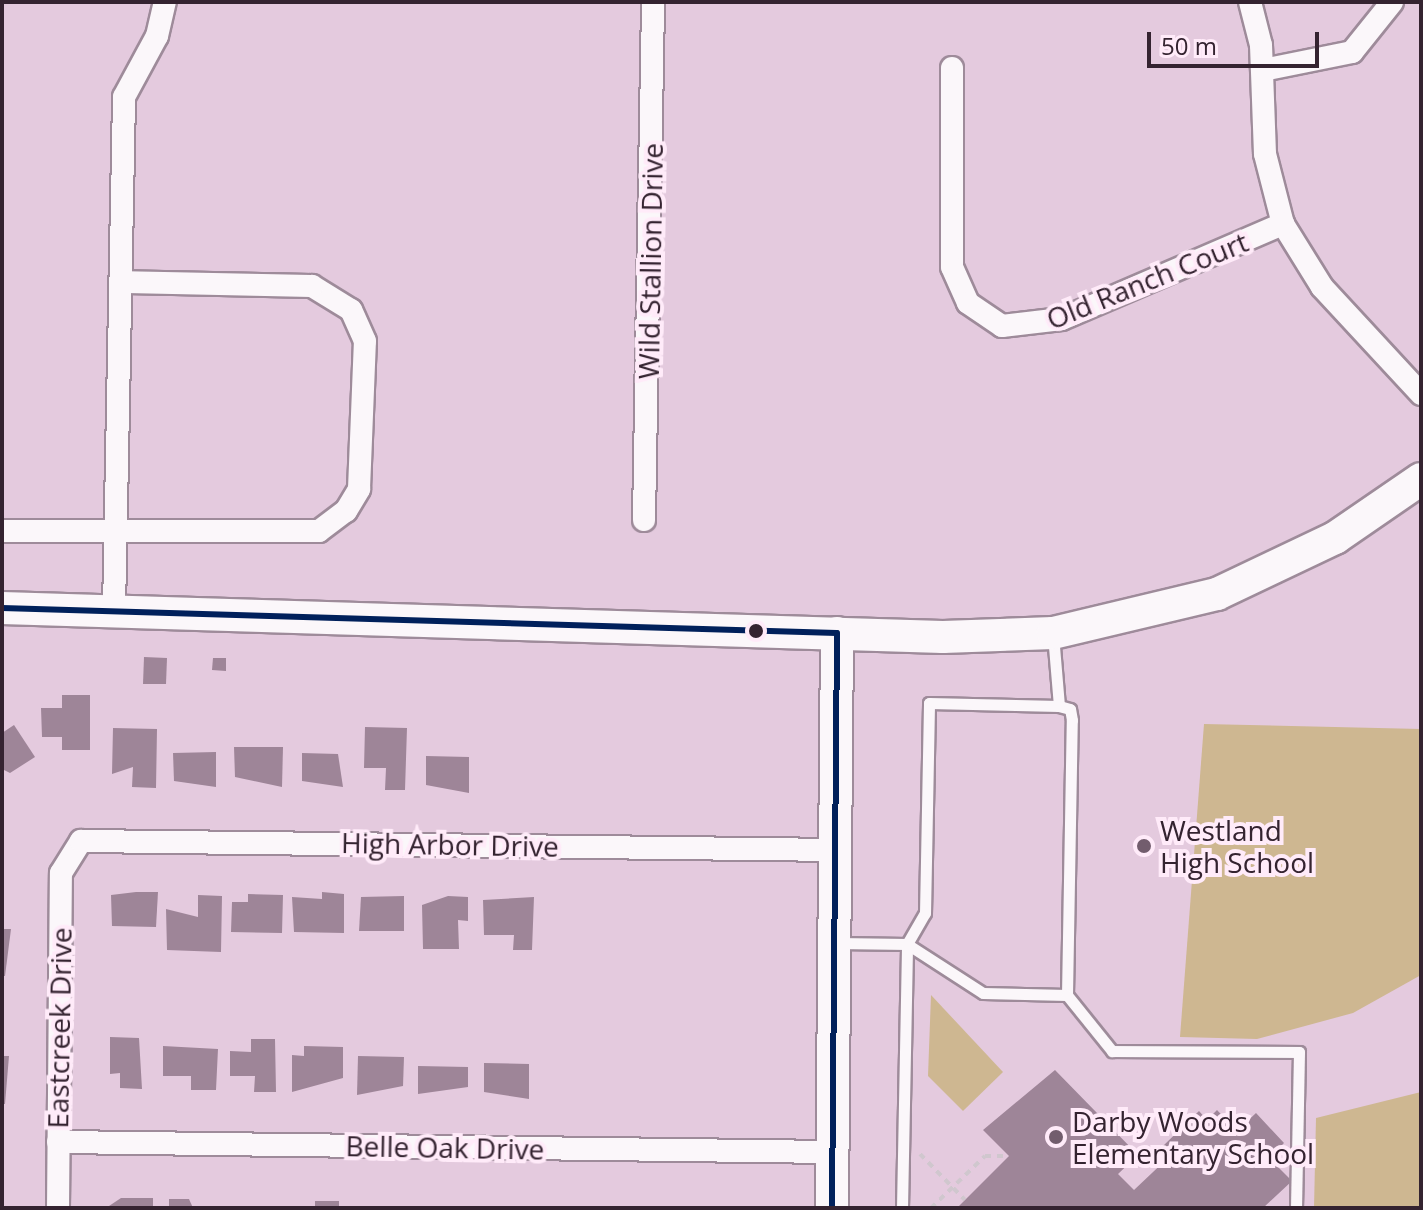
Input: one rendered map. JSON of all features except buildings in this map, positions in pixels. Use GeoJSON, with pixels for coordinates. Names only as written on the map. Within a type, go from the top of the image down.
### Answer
{"type":"FeatureCollection","features":[{"type":"Feature","properties":{"kind":"street"},"geometry":{"type":"LineString","coordinates":[[114,610],[126,282],[124,97],[157,36],[165,2]]}},
{"type":"Feature","properties":{"kind":"street","name":"Wild Stallion Drive"},"geometry":{"type":"LineString","coordinates":[[644,520],[653,2]]}},
{"type":"Feature","properties":{"kind":"street"},"geometry":{"type":"LineString","coordinates":[[1250,2],[1263,70],[1265,154],[1283,224],[1322,287],[1421,394]]}},
{"type":"Feature","properties":{"kind":"street"},"geometry":{"type":"LineString","coordinates":[[1263,70],[1352,52],[1392,2]]}},
{"type":"Feature","properties":{"kind":"street","name":"Old Ranch Court"},"geometry":{"type":"LineString","coordinates":[[952,68],[952,267],[968,303],[1002,326],[1062,319],[1283,224]]}},
{"type":"Feature","properties":{"kind":"street"},"geometry":{"type":"LineString","coordinates":[[2,531],[319,531],[346,511],[364,455],[365,341],[362,323],[334,296],[312,286],[126,282]]}},
{"type":"Feature","properties":{"kind":"street"},"geometry":{"type":"LineString","coordinates":[[2,608],[837,633],[1053,633],[1217,594],[1335,538],[1421,479]]}},
{"type":"Feature","properties":{"kind":"street"},"geometry":{"type":"LineString","coordinates":[[832,1208],[837,633]]}},
{"type":"Feature","properties":{"kind":"street","name":"High Arbor Drive"},"geometry":{"type":"LineString","coordinates":[[70,850],[94,838],[834,850]]}},
{"type":"Feature","properties":{"kind":"street","name":"Eastcreek Drive"},"geometry":{"type":"LineString","coordinates":[[58,1208],[61,873],[70,850]]}},
{"type":"Feature","properties":{"kind":"street","name":"Belle Oak Drive"},"geometry":{"type":"LineString","coordinates":[[58,1142],[833,1152]]}},
{"type":"Feature","properties":{"kind":"lane"},"geometry":{"type":"LineString","coordinates":[[1053,633],[1059,706]]}},
{"type":"Feature","properties":{"kind":"lane"},"geometry":{"type":"LineString","coordinates":[[902,1208],[907,944],[925,913],[929,703],[1059,706],[1070,709],[1067,995],[1112,1051],[1299,1052],[1296,1208]]}},
{"type":"Feature","properties":{"kind":"lane"},"geometry":{"type":"LineString","coordinates":[[836,943],[907,944],[983,993],[1067,995]]}},
{"type":"Feature","properties":{"kind":"path"},"geometry":{"type":"LineString","coordinates":[[920,1154],[965,1200]]}},
{"type":"Feature","properties":{"kind":"path"},"geometry":{"type":"LineString","coordinates":[[931,1208],[985,1156],[1009,1156]]}},
{"type":"Feature","properties":{"kind":"shaded area"},"geometry":{"type":"Polygon","coordinates":[[[1204,724],[1421,729],[1421,975],[1353,1013],[1257,1039],[1180,1037],[1204,724]]]}},
{"type":"Feature","properties":{"kind":"shaded area"},"geometry":{"type":"Polygon","coordinates":[[[931,995],[1003,1072],[963,1111],[928,1076],[931,995]]]}},
{"type":"Feature","properties":{"kind":"shaded area"},"geometry":{"type":"Polygon","coordinates":[[[1421,1092],[1421,1208],[1314,1208],[1316,1118],[1421,1092]]]}},
{"type":"Feature","properties":{"kind":"transit line"},"geometry":{"type":"LineString","coordinates":[[2,608],[837,633]]}},
{"type":"Feature","properties":{"kind":"transit line"},"geometry":{"type":"LineString","coordinates":[[832,1208],[837,633]]}},
{"type":"Feature","properties":{"kind":"place","name":"Westland High School"},"geometry":{"type":"Point","coordinates":[1144,846]}},
{"type":"Feature","properties":{"kind":"place","name":"Darby Woods Elementary School"},"geometry":{"type":"Point","coordinates":[1056,1137]}}]}
